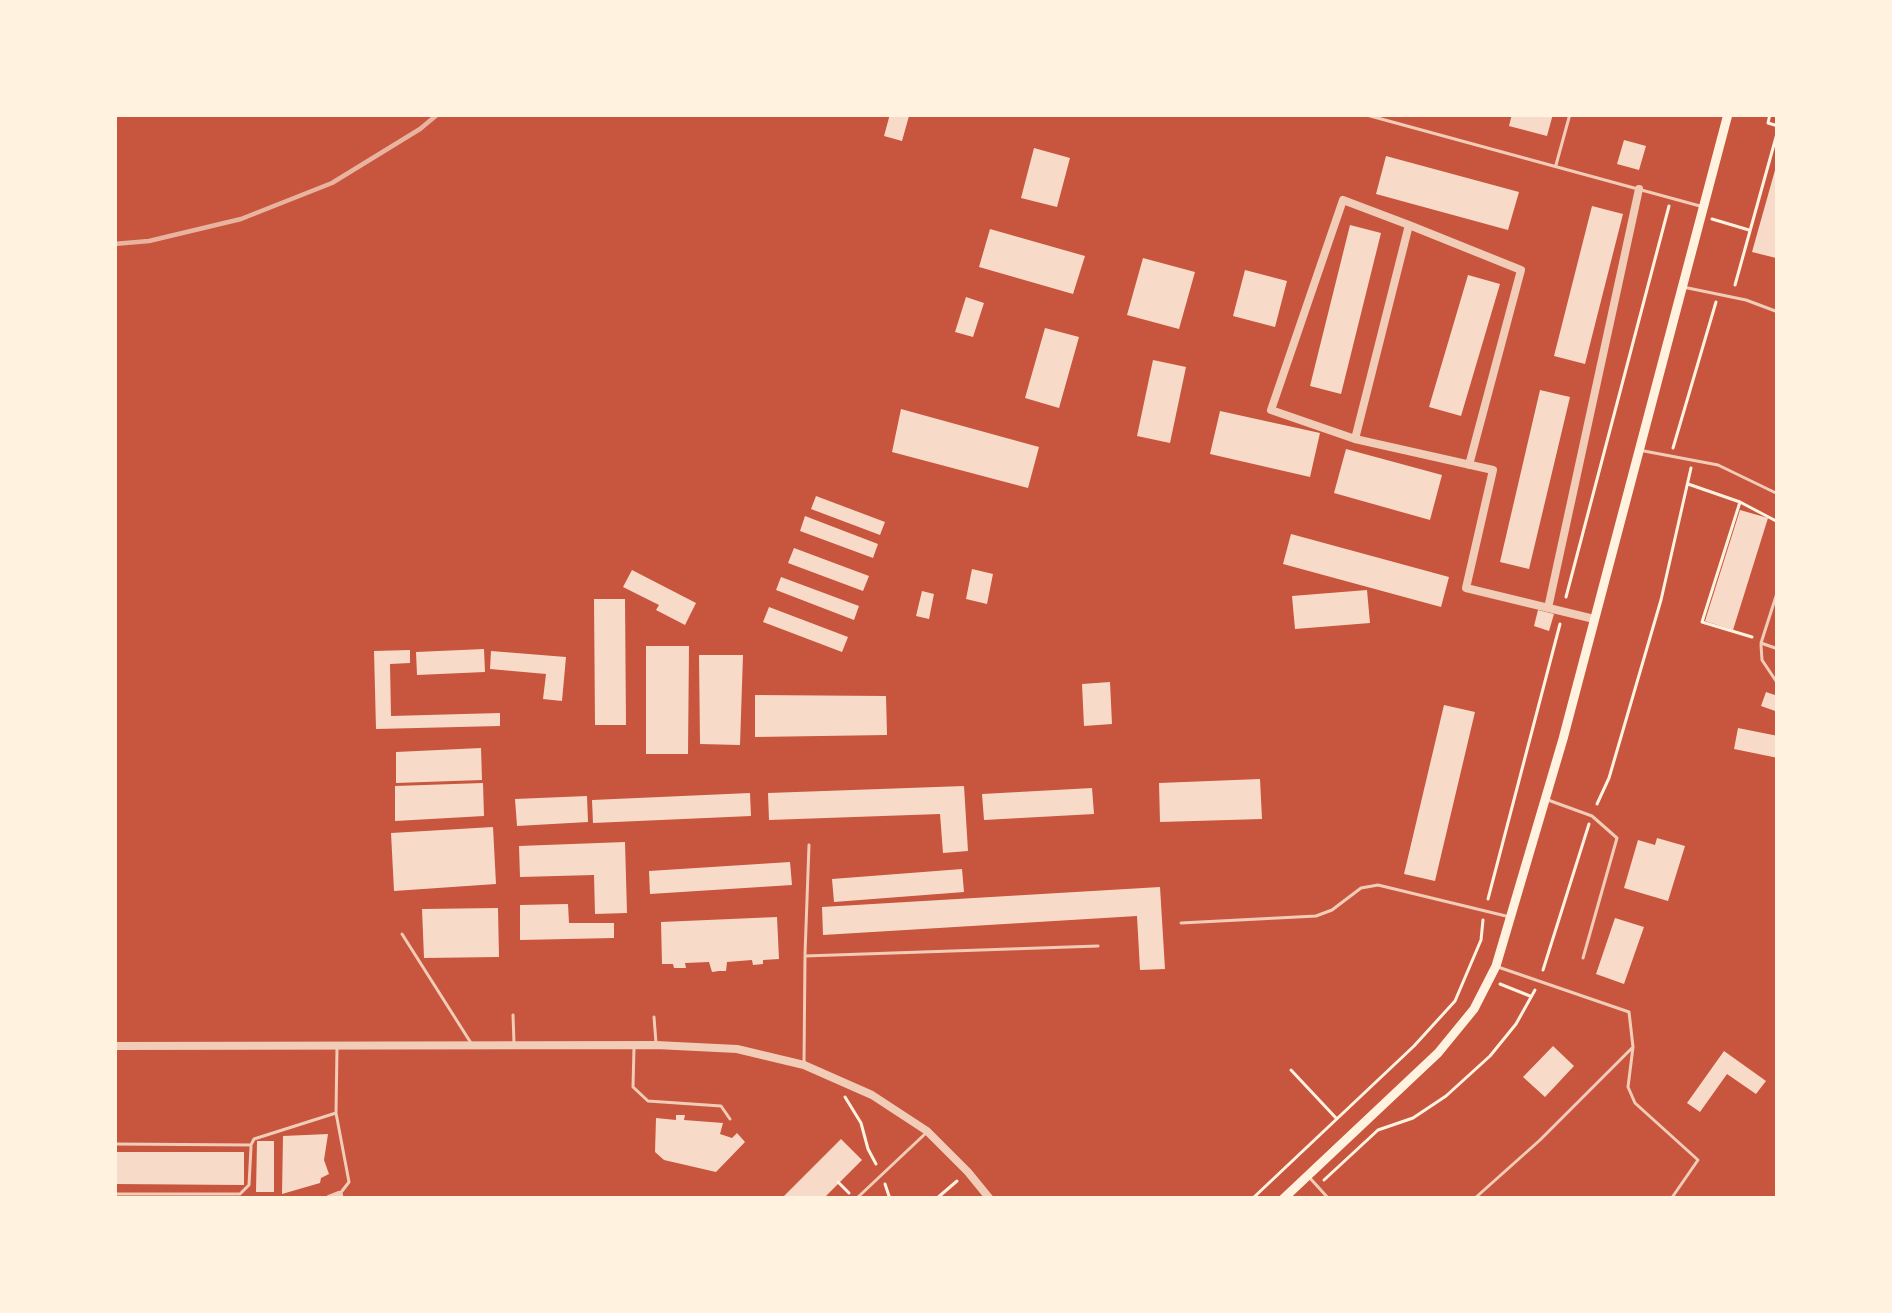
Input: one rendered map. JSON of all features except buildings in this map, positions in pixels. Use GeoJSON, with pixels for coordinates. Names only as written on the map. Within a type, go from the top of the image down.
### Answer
{"type":"FeatureCollection","features":[{"type":"Feature","properties":{"kind":"main road"},"geometry":{"type":"LineString","coordinates":[[1283,1199],[1438,1053],[1474,1009],[1496,966],[1546,800],[1728,114]]}},
{"type":"Feature","properties":{"kind":"street"},"geometry":{"type":"LineString","coordinates":[[1548,608],[1639,189]]}},
{"type":"Feature","properties":{"kind":"street"},"geometry":{"type":"LineString","coordinates":[[1469,465],[1521,270],[1343,200],[1271,410],[1355,439],[1469,465],[1493,470],[1466,588],[1594,620]]}},
{"type":"Feature","properties":{"kind":"street"},"geometry":{"type":"LineString","coordinates":[[1355,439],[1409,225]]}},
{"type":"Feature","properties":{"kind":"street"},"geometry":{"type":"LineString","coordinates":[[114,1046],[736,1048],[804,1065],[872,1095],[927,1132],[990,1199]]}},
{"type":"Feature","properties":{"kind":"lane"},"geometry":{"type":"LineString","coordinates":[[1363,114],[1702,206]]}},
{"type":"Feature","properties":{"kind":"lane"},"geometry":{"type":"LineString","coordinates":[[1556,166],[1570,114]]}},
{"type":"Feature","properties":{"kind":"lane"},"geometry":{"type":"LineString","coordinates":[[1681,286],[1778,312]]}},
{"type":"Feature","properties":{"kind":"lane"},"geometry":{"type":"LineString","coordinates":[[1640,450],[1718,465],[1778,494]]}},
{"type":"Feature","properties":{"kind":"lane"},"geometry":{"type":"LineString","coordinates":[[1778,590],[1762,642],[1762,660],[1778,684]]}},
{"type":"Feature","properties":{"kind":"lane"},"geometry":{"type":"LineString","coordinates":[[1762,642],[1778,650]]}},
{"type":"Feature","properties":{"kind":"lane"},"geometry":{"type":"LineString","coordinates":[[1546,800],[1592,816],[1617,838],[1583,958]]}},
{"type":"Feature","properties":{"kind":"lane"},"geometry":{"type":"LineString","coordinates":[[804,1065],[809,845]]}},
{"type":"Feature","properties":{"kind":"lane"},"geometry":{"type":"LineString","coordinates":[[1181,923],[1316,916],[1361,888],[1378,885],[1512,918]]}},
{"type":"Feature","properties":{"kind":"lane"},"geometry":{"type":"LineString","coordinates":[[402,934],[472,1045]]}},
{"type":"Feature","properties":{"kind":"lane"},"geometry":{"type":"LineString","coordinates":[[805,956],[1099,946]]}},
{"type":"Feature","properties":{"kind":"lane"},"geometry":{"type":"LineString","coordinates":[[1496,966],[1629,1012],[1633,1047],[1628,1088],[1635,1102],[1698,1160],[1672,1199]]}},
{"type":"Feature","properties":{"kind":"lane"},"geometry":{"type":"LineString","coordinates":[[791,1001],[803,1002]]}},
{"type":"Feature","properties":{"kind":"lane"},"geometry":{"type":"LineString","coordinates":[[512,1015],[514,1045]]}},
{"type":"Feature","properties":{"kind":"lane"},"geometry":{"type":"LineString","coordinates":[[654,1017],[656,1045]]}},
{"type":"Feature","properties":{"kind":"lane"},"geometry":{"type":"LineString","coordinates":[[634,1045],[633,1087],[648,1101],[721,1106],[730,1119]]}},
{"type":"Feature","properties":{"kind":"lane"},"geometry":{"type":"LineString","coordinates":[[334,1197],[349,1182],[336,1113],[337,1046]]}},
{"type":"Feature","properties":{"kind":"lane"},"geometry":{"type":"LineString","coordinates":[[1474,1199],[1633,1047]]}},
{"type":"Feature","properties":{"kind":"lane"},"geometry":{"type":"LineString","coordinates":[[114,1194],[240,1194],[250,1185],[254,1139],[336,1113]]}},
{"type":"Feature","properties":{"kind":"lane"},"geometry":{"type":"LineString","coordinates":[[856,1199],[927,1132]]}},
{"type":"Feature","properties":{"kind":"lane"},"geometry":{"type":"LineString","coordinates":[[114,1144],[251,1145]]}},
{"type":"Feature","properties":{"kind":"lane"},"geometry":{"type":"LineString","coordinates":[[1307,1176],[1329,1199]]}},
{"type":"Feature","properties":{"kind":"path"},"geometry":{"type":"LineString","coordinates":[[1732,297],[1778,128],[1768,123],[1770,114]]}},
{"type":"Feature","properties":{"kind":"path"},"geometry":{"type":"LineString","coordinates":[[1568,593],[1671,198]]}},
{"type":"Feature","properties":{"kind":"path"},"geometry":{"type":"LineString","coordinates":[[1710,219],[1750,230]]}},
{"type":"Feature","properties":{"kind":"path"},"geometry":{"type":"LineString","coordinates":[[1670,456],[1718,294]]}},
{"type":"Feature","properties":{"kind":"path"},"geometry":{"type":"LineString","coordinates":[[1318,1188],[1378,1130],[1413,1118],[1446,1096],[1490,1056],[1532,997],[1609,778],[1661,600],[1693,460]]}},
{"type":"Feature","properties":{"kind":"path"},"geometry":{"type":"LineString","coordinates":[[1687,484],[1740,502],[1778,522]]}},
{"type":"Feature","properties":{"kind":"path"},"geometry":{"type":"LineString","coordinates":[[1740,502],[1702,622],[1762,642]]}},
{"type":"Feature","properties":{"kind":"path"},"geometry":{"type":"LineString","coordinates":[[1252,1199],[1454,1001],[1481,940],[1484,911],[1562,616]]}},
{"type":"Feature","properties":{"kind":"path"},"geometry":{"type":"LineString","coordinates":[[1469,971],[1479,976]]}},
{"type":"Feature","properties":{"kind":"path"},"geometry":{"type":"LineString","coordinates":[[1500,984],[1532,997]]}},
{"type":"Feature","properties":{"kind":"path"},"geometry":{"type":"LineString","coordinates":[[1291,1070],[1337,1119]]}},
{"type":"Feature","properties":{"kind":"path"},"geometry":{"type":"LineString","coordinates":[[832,1076],[861,1123],[890,1199]]}},
{"type":"Feature","properties":{"kind":"path"},"geometry":{"type":"LineString","coordinates":[[938,1198],[968,1172]]}},
{"type":"Feature","properties":{"kind":"path"},"geometry":{"type":"LineString","coordinates":[[838,1181],[856,1199]]}},
{"type":"Feature","properties":{"kind":"railway"},"geometry":{"type":"LineString","coordinates":[[114,244],[149,241],[241,219],[332,183],[438,114]]}}]}
